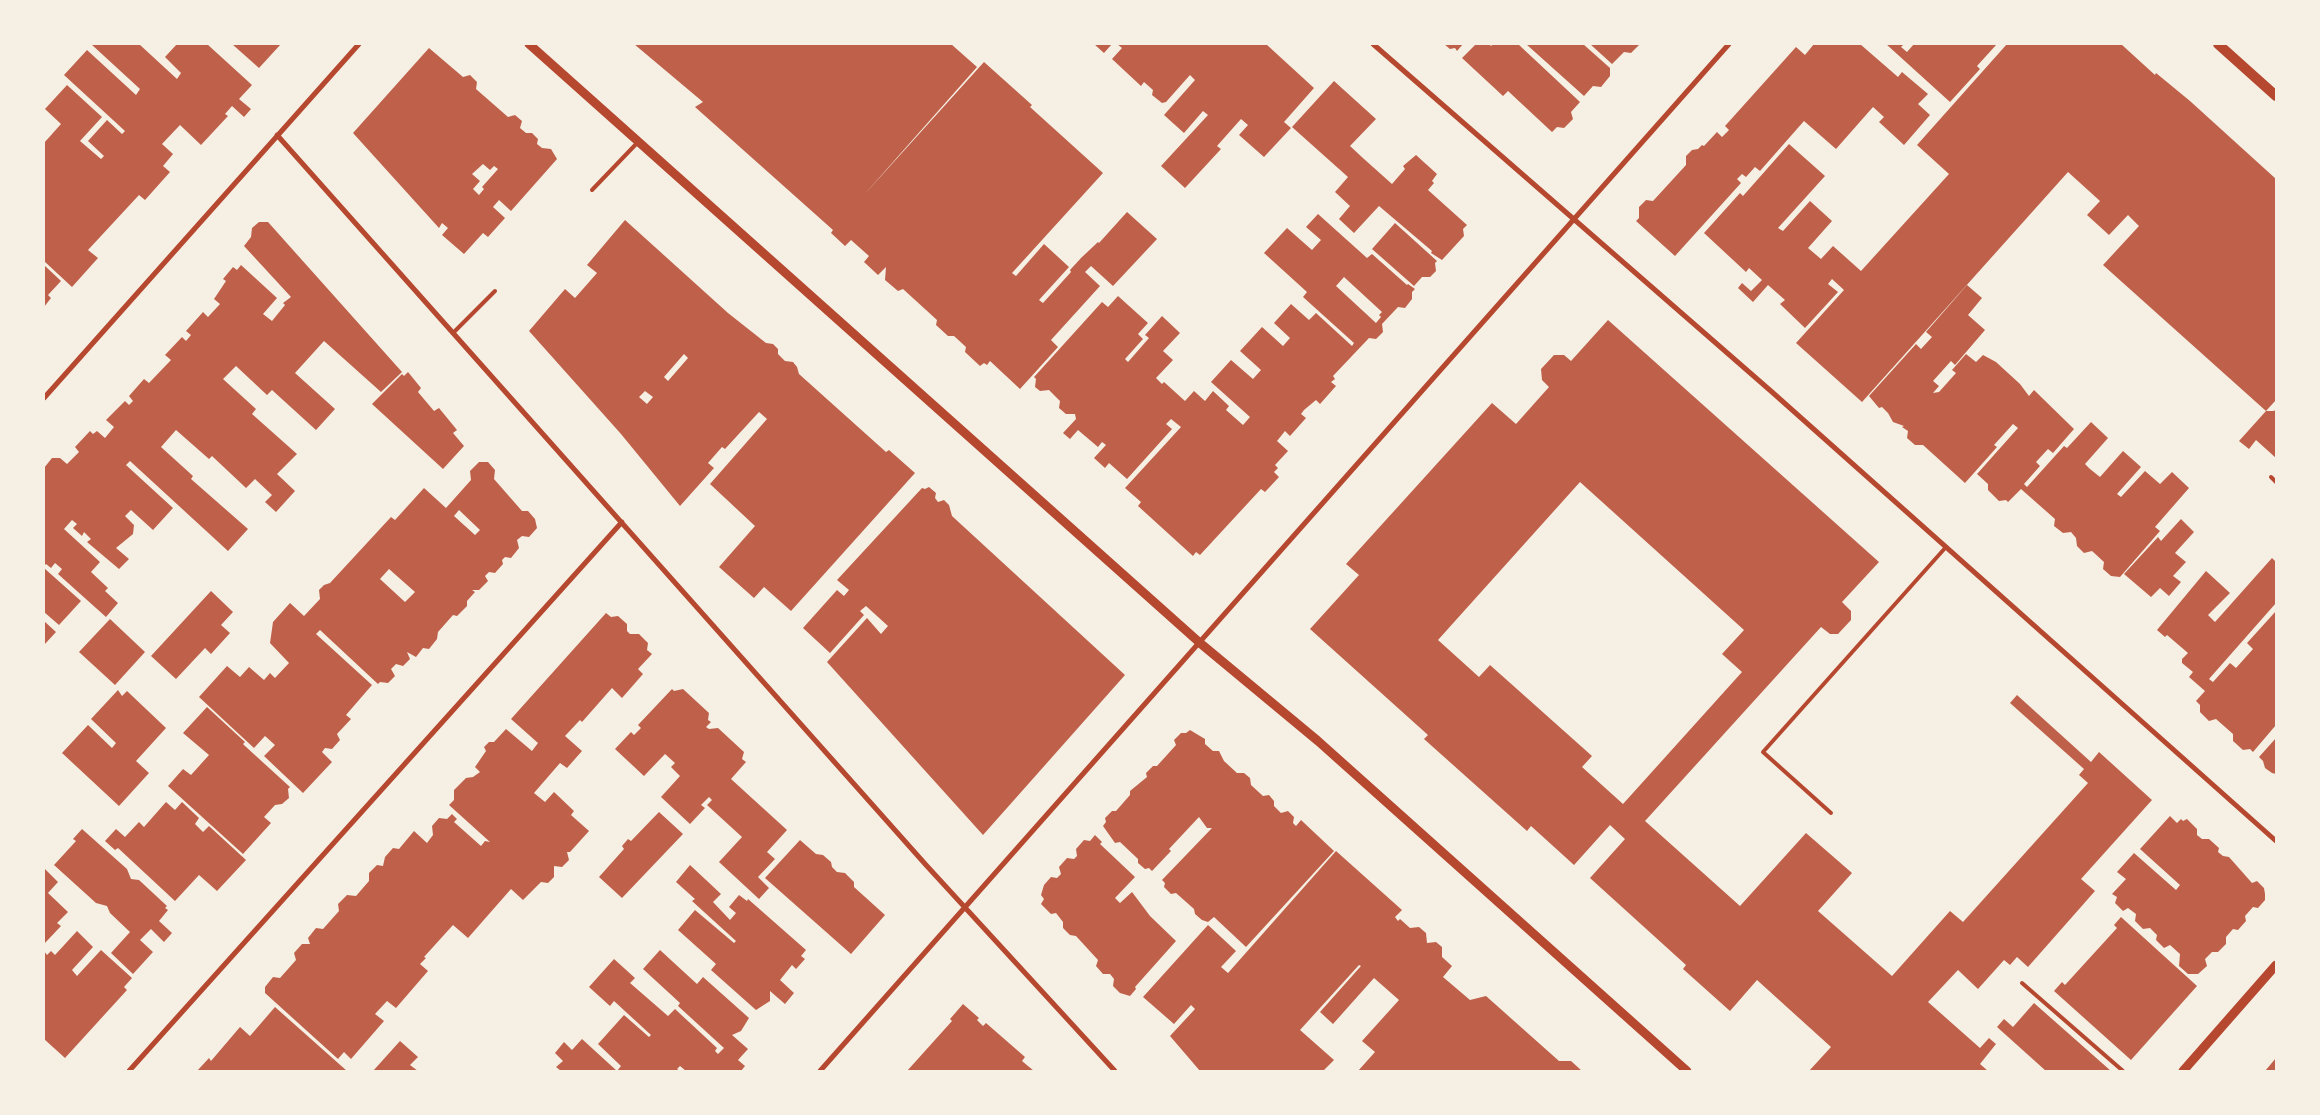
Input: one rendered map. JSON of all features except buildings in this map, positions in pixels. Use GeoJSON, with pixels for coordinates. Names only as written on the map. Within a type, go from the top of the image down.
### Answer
{"type":"FeatureCollection","features":[{"type":"Feature","properties":{"kind":"main road"},"geometry":{"type":"LineString","coordinates":[[2218,44],[2276,96]]}},
{"type":"Feature","properties":{"kind":"street"},"geometry":{"type":"LineString","coordinates":[[44,398],[359,44]]}},
{"type":"Feature","properties":{"kind":"street"},"geometry":{"type":"LineString","coordinates":[[529,44],[1200,643],[1318,741],[1687,1071]]}},
{"type":"Feature","properties":{"kind":"street"},"geometry":{"type":"LineString","coordinates":[[1373,44],[1772,392],[2276,841]]}},
{"type":"Feature","properties":{"kind":"street"},"geometry":{"type":"LineString","coordinates":[[820,1071],[1729,44]]}},
{"type":"Feature","properties":{"kind":"street"},"geometry":{"type":"LineString","coordinates":[[277,135],[965,908],[1115,1071]]}},
{"type":"Feature","properties":{"kind":"street"},"geometry":{"type":"LineString","coordinates":[[129,1071],[622,522]]}},
{"type":"Feature","properties":{"kind":"street"},"geometry":{"type":"LineString","coordinates":[[2183,1071],[2276,965]]}},
{"type":"Feature","properties":{"kind":"lane"},"geometry":{"type":"LineString","coordinates":[[592,190],[638,141]]}},
{"type":"Feature","properties":{"kind":"lane"},"geometry":{"type":"LineString","coordinates":[[453,333],[495,290]]}},
{"type":"Feature","properties":{"kind":"lane"},"geometry":{"type":"LineString","coordinates":[[2271,477],[2276,482]]}},
{"type":"Feature","properties":{"kind":"lane"},"geometry":{"type":"LineString","coordinates":[[1831,813],[1763,752],[1946,548]]}},
{"type":"Feature","properties":{"kind":"lane"},"geometry":{"type":"LineString","coordinates":[[2022,983],[2123,1071]]}}]}
